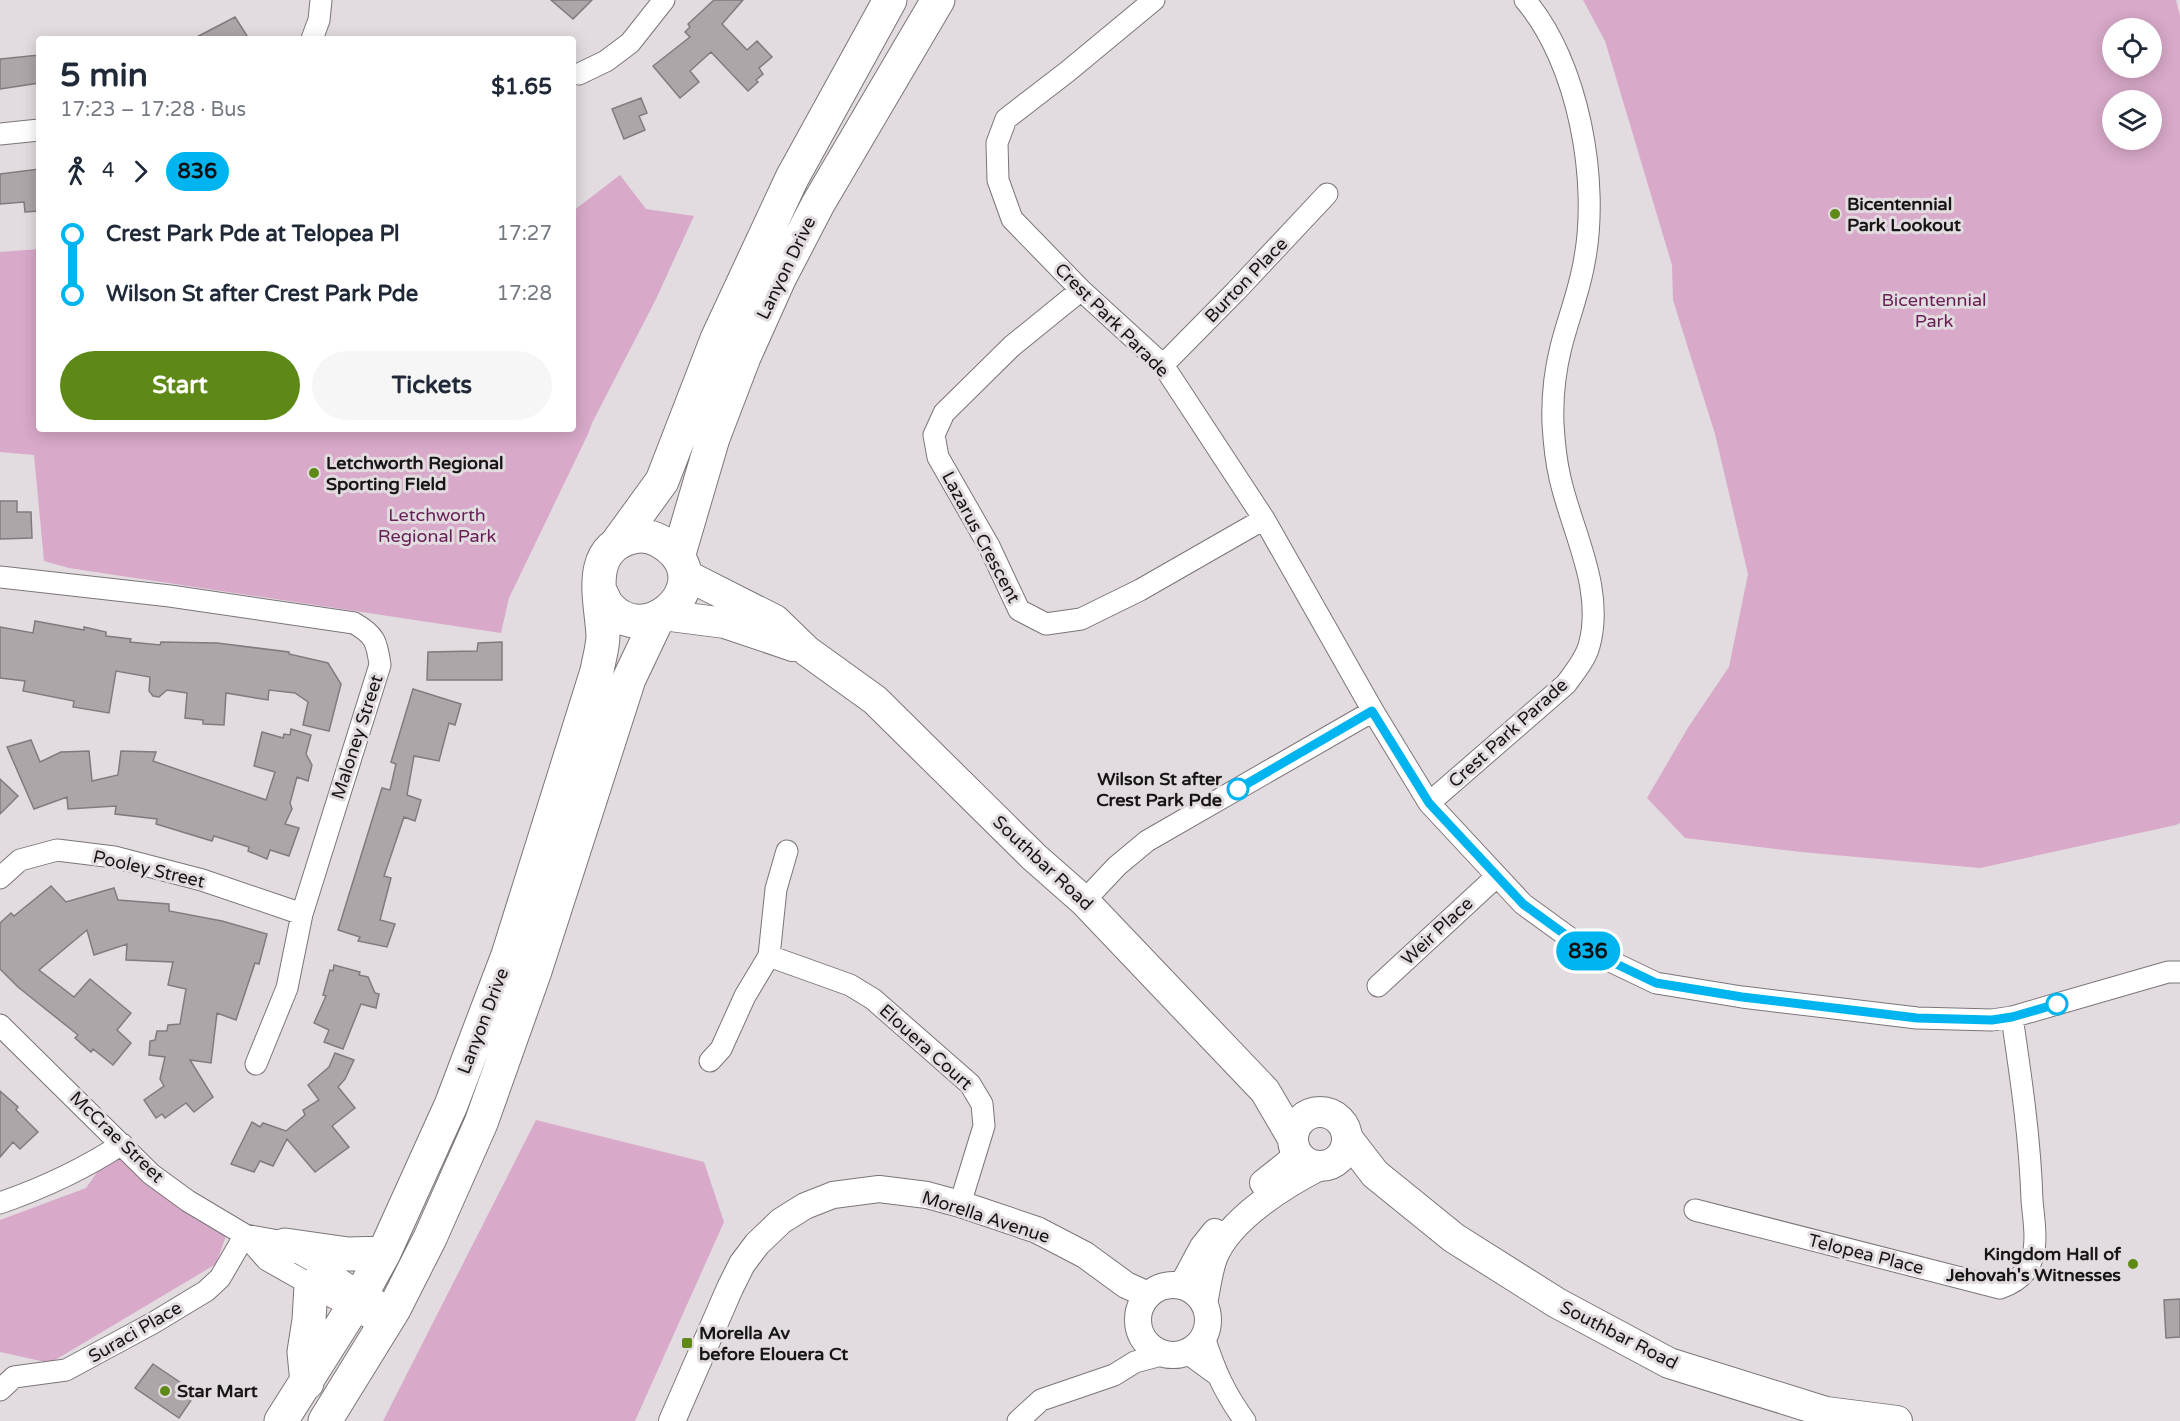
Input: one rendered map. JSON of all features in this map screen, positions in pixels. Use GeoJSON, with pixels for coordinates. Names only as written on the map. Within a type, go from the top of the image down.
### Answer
{"type":"FeatureCollection","features":[{"type":"Feature","properties":{"kind":"main road","name":"Lanyon Drive"},"geometry":{"type":"LineString","coordinates":[[617,543],[662,481],[717,339],[792,178],[890,0]]}},
{"type":"Feature","properties":{"kind":"main road","name":"Lanyon Drive"},"geometry":{"type":"LineString","coordinates":[[681,565],[713,438],[744,357],[779,279],[818,204],[938,0]]}},
{"type":"Feature","properties":{"kind":"main road"},"geometry":{"type":"LineString","coordinates":[[634,536],[650,537],[666,544],[681,565],[683,590],[675,606],[661,617],[638,621],[622,617],[609,607],[600,591],[598,576],[604,557],[617,543],[634,536]]}},
{"type":"Feature","properties":{"kind":"main road","name":"Southbar Road"},"geometry":{"type":"LineString","coordinates":[[681,565],[775,620],[807,651],[874,700],[1034,857],[1084,901],[1319,1151],[1376,1174],[1464,1244],[1557,1303],[1670,1363],[1826,1412],[1897,1421]]}},
{"type":"Feature","properties":{"kind":"main road","name":"Lanyon Drive"},"geometry":{"type":"LineString","coordinates":[[281,1421],[307,1383],[384,1253],[451,1105],[511,944],[597,671],[603,638],[600,591]]}},
{"type":"Feature","properties":{"kind":"main road","name":"Lanyon Drive"},"geometry":{"type":"LineString","coordinates":[[325,1421],[389,1318],[430,1238],[495,1088],[629,679],[661,617]]}},
{"type":"Feature","properties":{"kind":"main road","name":"Southbar Road"},"geometry":{"type":"LineString","coordinates":[[661,617],[725,623],[807,651]]}},
{"type":"Feature","properties":{"kind":"main road","name":"Southbar Road"},"geometry":{"type":"LineString","coordinates":[[1265,1091],[1313,1112],[1326,1112],[1337,1117],[1345,1127],[1319,1151]]}},
{"type":"Feature","properties":{"kind":"main road"},"geometry":{"type":"LineString","coordinates":[[1313,1112],[1303,1117],[1295,1126],[1319,1151]]}},
{"type":"Feature","properties":{"kind":"main road"},"geometry":{"type":"LineString","coordinates":[[285,1245],[321,1252],[384,1253]]}},
{"type":"Feature","properties":{"kind":"main road"},"geometry":{"type":"LineString","coordinates":[[307,1383],[304,1352],[311,1286]]}},
{"type":"Feature","properties":{"kind":"street"},"geometry":{"type":"LineString","coordinates":[[313,36],[319,20],[321,0]]}},
{"type":"Feature","properties":{"kind":"street"},"geometry":{"type":"LineString","coordinates":[[579,74],[606,62],[630,43],[664,0]]}},
{"type":"Feature","properties":{"kind":"street","name":"Crest Park Parade"},"geometry":{"type":"LineString","coordinates":[[1154,0],[1006,119],[997,143],[998,180],[1012,219],[1081,290],[1163,365],[1264,519],[1372,711],[1429,803],[1523,904],[1585,949],[1656,983],[1742,997],[1917,1018],[1992,1020],[2012,1017],[2168,972],[2180,972]]}},
{"type":"Feature","properties":{"kind":"street","name":"Crest Park Parade"},"geometry":{"type":"LineString","coordinates":[[1429,803],[1566,684],[1589,648],[1593,626],[1591,588],[1559,477],[1553,423],[1558,364],[1585,262],[1588,231],[1588,177],[1579,121],[1565,69],[1545,26],[1525,0]]}},
{"type":"Feature","properties":{"kind":"street"},"geometry":{"type":"LineString","coordinates":[[0,134],[36,130]]}},
{"type":"Feature","properties":{"kind":"street","name":"Burton Place"},"geometry":{"type":"LineString","coordinates":[[1163,365],[1327,194]]}},
{"type":"Feature","properties":{"kind":"street","name":"Lazarus Crescent"},"geometry":{"type":"LineString","coordinates":[[1081,290],[1004,354],[944,413],[934,435],[938,457],[989,546],[1019,610],[1046,624],[1081,619],[1140,590],[1264,519]]}},
{"type":"Feature","properties":{"kind":"street","name":"Maloney Street"},"geometry":{"type":"LineString","coordinates":[[0,577],[170,597],[354,623],[369,631],[377,645],[380,665],[302,914],[287,988],[256,1064]]}},
{"type":"Feature","properties":{"kind":"street"},"geometry":{"type":"LineString","coordinates":[[1084,901],[1128,855],[1147,841],[1372,711]]}},
{"type":"Feature","properties":{"kind":"street","name":"Pooley Street"},"geometry":{"type":"LineString","coordinates":[[0,878],[20,860],[57,850],[114,857],[202,880],[302,914]]}},
{"type":"Feature","properties":{"kind":"street"},"geometry":{"type":"LineString","coordinates":[[710,1061],[721,1049],[745,996],[769,956],[776,889],[788,851]]}},
{"type":"Feature","properties":{"kind":"street","name":"Weir Place"},"geometry":{"type":"LineString","coordinates":[[1378,986],[1496,877]]}},
{"type":"Feature","properties":{"kind":"street","name":"Elouera Court"},"geometry":{"type":"LineString","coordinates":[[769,956],[850,985],[867,995],[974,1089],[982,1104],[984,1126],[960,1204]]}},
{"type":"Feature","properties":{"kind":"street","name":"Telopea Place"},"geometry":{"type":"LineString","coordinates":[[1695,1210],[2000,1288],[2012,1284],[2025,1274],[2034,1251],[2032,1182],[2024,1101],[2012,1017]]}},
{"type":"Feature","properties":{"kind":"street","name":"McCrae Street"},"geometry":{"type":"LineString","coordinates":[[0,1025],[151,1174],[188,1201],[245,1235],[267,1260],[311,1286],[357,1301],[389,1318]]}},
{"type":"Feature","properties":{"kind":"street"},"geometry":{"type":"LineString","coordinates":[[0,1203],[28,1193],[97,1160],[122,1144]]}},
{"type":"Feature","properties":{"kind":"street"},"geometry":{"type":"LineString","coordinates":[[1182,1286],[1203,1247],[1247,1196],[1319,1151]]}},
{"type":"Feature","properties":{"kind":"street"},"geometry":{"type":"LineString","coordinates":[[1204,1304],[1215,1258],[1234,1227],[1293,1180],[1319,1151]]}},
{"type":"Feature","properties":{"kind":"street","name":"Morella Avenue"},"geometry":{"type":"LineString","coordinates":[[672,1421],[742,1264],[757,1244],[782,1221],[818,1200],[855,1191],[879,1189],[927,1195],[960,1204],[1037,1230],[1085,1255],[1138,1296]]}},
{"type":"Feature","properties":{"kind":"street","name":"McCrae Street"},"geometry":{"type":"LineString","coordinates":[[245,1235],[273,1240],[315,1262],[357,1301]]}},
{"type":"Feature","properties":{"kind":"street","name":"Suraci Place"},"geometry":{"type":"LineString","coordinates":[[0,1390],[14,1377],[66,1370],[153,1323],[206,1291],[220,1278],[245,1235]]}},
{"type":"Feature","properties":{"kind":"street"},"geometry":{"type":"LineString","coordinates":[[1018,1421],[1041,1400],[1113,1375],[1168,1350],[1208,1326],[1208,1314],[1197,1294],[1182,1286],[1167,1286],[1138,1296],[1138,1327],[1168,1350],[1216,1374],[1229,1399],[1245,1421]]}},
{"type":"Feature","properties":{"kind":"green space","name":"Bicentennial Park"},"geometry":{"type":"Polygon","coordinates":[[[1583,0],[2176,0],[2180,16],[2180,823],[1980,868],[1801,852],[1685,838],[1647,798],[1689,726],[1729,667],[1748,574],[1715,434],[1673,300],[1672,265],[1605,41],[1583,0]]]}},
{"type":"Feature","properties":{"kind":"green space","name":"Letchworth Regional Park"},"geometry":{"type":"Polygon","coordinates":[[[620,175],[646,209],[694,216],[656,299],[592,423],[509,598],[501,633],[69,568],[44,561],[34,455],[0,452],[0,252],[36,249],[36,432],[576,432],[576,209],[620,175]]]}},
{"type":"Feature","properties":{"kind":"green space"},"geometry":{"type":"Polygon","coordinates":[[[536,1120],[704,1162],[724,1222],[635,1421],[383,1421],[536,1120]]]}},
{"type":"Feature","properties":{"kind":"green space"},"geometry":{"type":"Polygon","coordinates":[[[116,1145],[226,1236],[216,1264],[50,1363],[0,1352],[0,1220],[86,1188],[116,1145]]]}},
{"type":"Feature","properties":{"kind":"building"},"geometry":{"type":"Polygon","coordinates":[[[551,0],[592,0],[573,19],[551,0]]]}},
{"type":"Feature","properties":{"kind":"building"},"geometry":{"type":"Polygon","coordinates":[[[714,0],[743,0],[722,24],[747,50],[757,41],[772,57],[759,68],[763,74],[748,91],[711,52],[690,71],[699,82],[680,98],[653,66],[690,37],[685,32],[690,27],[688,24],[714,0]]]}},
{"type":"Feature","properties":{"kind":"building"},"geometry":{"type":"Polygon","coordinates":[[[235,17],[247,36],[199,36],[235,17]]]}},
{"type":"Feature","properties":{"kind":"building"},"geometry":{"type":"Polygon","coordinates":[[[36,55],[36,83],[0,89],[0,59],[36,55]]]}},
{"type":"Feature","properties":{"kind":"building"},"geometry":{"type":"Polygon","coordinates":[[[641,98],[647,113],[639,116],[645,130],[624,139],[612,109],[641,98]]]}},
{"type":"Feature","properties":{"kind":"building"},"geometry":{"type":"Polygon","coordinates":[[[36,169],[36,211],[25,212],[24,202],[0,204],[0,174],[36,169]]]}},
{"type":"Feature","properties":{"kind":"building"},"geometry":{"type":"Polygon","coordinates":[[[0,501],[17,501],[17,512],[31,512],[32,538],[0,539],[0,501]]]}},
{"type":"Feature","properties":{"kind":"building"},"geometry":{"type":"Polygon","coordinates":[[[35,621],[84,630],[84,627],[106,632],[106,636],[131,639],[130,642],[160,645],[161,642],[217,643],[289,652],[289,654],[328,663],[341,684],[329,731],[303,725],[308,702],[295,693],[269,690],[268,700],[226,693],[224,725],[203,724],[203,720],[185,718],[187,693],[167,690],[159,697],[153,696],[149,691],[150,677],[116,671],[109,713],[73,707],[74,701],[23,691],[25,681],[0,678],[0,627],[33,633],[35,621]]]}},
{"type":"Feature","properties":{"kind":"building"},"geometry":{"type":"Polygon","coordinates":[[[502,642],[502,680],[427,680],[428,652],[477,651],[478,643],[502,642]]]}},
{"type":"Feature","properties":{"kind":"building"},"geometry":{"type":"Polygon","coordinates":[[[413,689],[461,704],[455,725],[449,723],[439,761],[414,756],[407,795],[421,800],[415,821],[404,817],[384,876],[391,878],[380,920],[395,924],[387,947],[358,941],[360,937],[338,930],[382,788],[390,790],[396,764],[391,762],[413,689]]]}},
{"type":"Feature","properties":{"kind":"building"},"geometry":{"type":"Polygon","coordinates":[[[291,729],[311,735],[306,754],[312,765],[308,781],[297,777],[290,803],[292,809],[285,824],[299,828],[289,856],[270,850],[267,859],[248,851],[249,847],[214,836],[212,841],[156,824],[157,819],[115,814],[116,806],[68,809],[67,797],[34,809],[7,747],[31,740],[40,762],[61,752],[89,751],[92,781],[118,775],[121,751],[156,752],[153,761],[266,800],[275,772],[254,766],[262,732],[283,738],[284,734],[290,735],[291,729]]]}},
{"type":"Feature","properties":{"kind":"building"},"geometry":{"type":"Polygon","coordinates":[[[0,779],[18,796],[0,814],[0,779]]]}},
{"type":"Feature","properties":{"kind":"building"},"geometry":{"type":"Polygon","coordinates":[[[51,886],[66,902],[114,888],[118,900],[169,904],[169,911],[222,921],[267,934],[259,964],[255,963],[236,1020],[217,1013],[211,1063],[190,1060],[213,1097],[194,1112],[186,1103],[165,1118],[162,1114],[156,1118],[144,1100],[164,1086],[160,1079],[165,1057],[149,1055],[150,1041],[155,1040],[157,1031],[167,1031],[168,1025],[180,1024],[186,989],[168,985],[173,962],[126,960],[127,944],[94,955],[87,930],[39,970],[74,997],[90,979],[131,1013],[117,1030],[131,1043],[113,1065],[93,1049],[91,1052],[75,1038],[78,1035],[18,987],[0,969],[0,923],[11,913],[14,916],[51,886]]]}},
{"type":"Feature","properties":{"kind":"building"},"geometry":{"type":"Polygon","coordinates":[[[334,965],[360,972],[359,975],[368,977],[375,993],[379,994],[376,1008],[361,1004],[343,1049],[324,1042],[329,1030],[314,1023],[326,996],[323,995],[330,970],[333,971],[334,965]]]}},
{"type":"Feature","properties":{"kind":"building"},"geometry":{"type":"Polygon","coordinates":[[[335,1053],[354,1060],[345,1079],[338,1087],[355,1108],[332,1126],[349,1147],[315,1172],[287,1139],[273,1166],[260,1161],[254,1172],[231,1164],[252,1122],[260,1127],[263,1123],[286,1131],[305,1115],[303,1110],[319,1100],[308,1085],[329,1067],[335,1053]]]}},
{"type":"Feature","properties":{"kind":"building"},"geometry":{"type":"Polygon","coordinates":[[[0,1091],[18,1107],[16,1110],[38,1132],[20,1149],[13,1142],[0,1157],[0,1091]]]}},
{"type":"Feature","properties":{"kind":"building"},"geometry":{"type":"Polygon","coordinates":[[[2180,1299],[2180,1337],[2166,1338],[2164,1300],[2180,1299]]]}},
{"type":"Feature","properties":{"kind":"building"},"geometry":{"type":"Polygon","coordinates":[[[153,1364],[196,1393],[179,1418],[135,1388],[153,1364]]]}},
{"type":"Feature","properties":{"kind":"bus line","name":"836"},"geometry":{"type":"LineString","coordinates":[[1238,789],[1372,711],[1429,803],[1523,904],[1585,949],[1656,983],[1742,997],[1917,1018],[1992,1020],[2012,1017],[2057,1004]]}},
{"type":"Feature","properties":{"kind":"place","name":"Bicentennial Park Lookout"},"geometry":{"type":"Point","coordinates":[1835,214]}},
{"type":"Feature","properties":{"kind":"place","name":"Letchworth Regional Sporting FIeld"},"geometry":{"type":"Point","coordinates":[314,473]}},
{"type":"Feature","properties":{"kind":"place","name":"Wilson St after Crest Park Pde"},"geometry":{"type":"Point","coordinates":[1238,789]}},
{"type":"Feature","properties":{"kind":"place","name":"Kingdom Hall of Jehovah's Witnesses"},"geometry":{"type":"Point","coordinates":[2133,1264]}},
{"type":"Feature","properties":{"kind":"place","name":"Morella Av before Elouera Ct"},"geometry":{"type":"Point","coordinates":[687,1343]}},
{"type":"Feature","properties":{"kind":"place","name":"Star Mart"},"geometry":{"type":"Point","coordinates":[165,1391]}}]}
